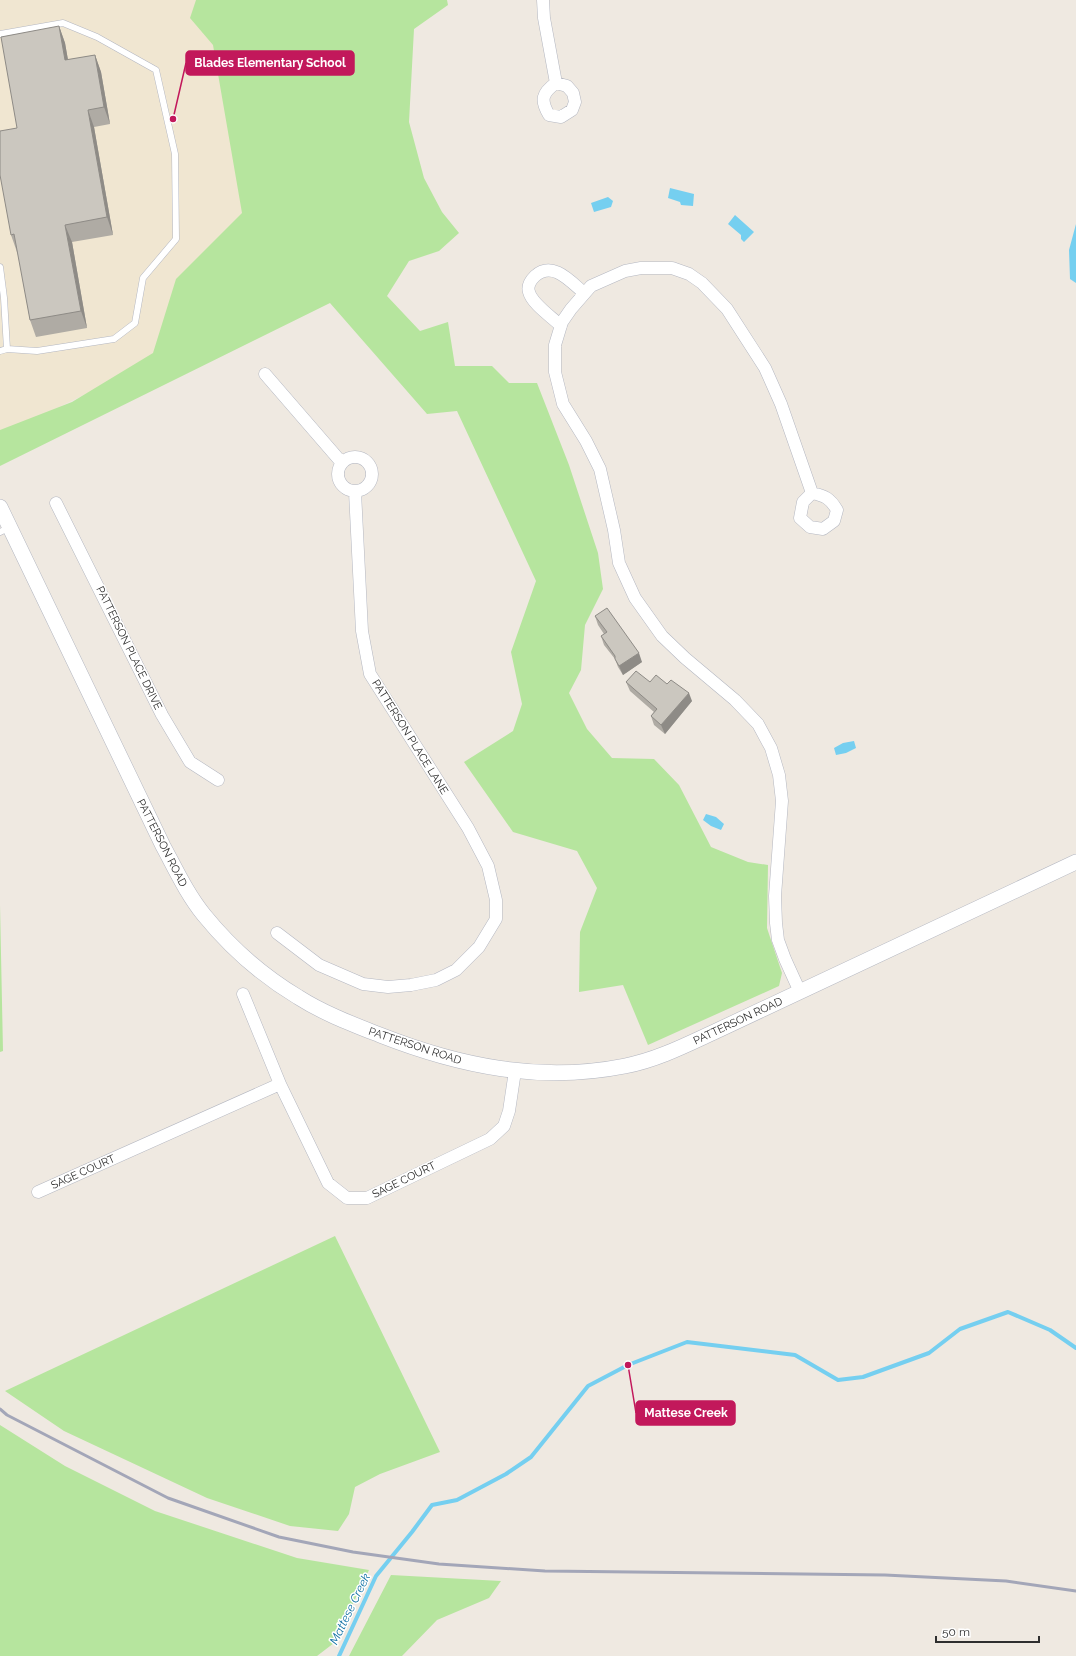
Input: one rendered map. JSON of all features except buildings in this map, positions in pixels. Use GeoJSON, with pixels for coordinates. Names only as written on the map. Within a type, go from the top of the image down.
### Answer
{"type":"FeatureCollection","features":[{"type":"Feature","properties":{"kind":"street"},"geometry":{"type":"LineString","coordinates":[[543,0],[544,18],[556,83]]}},
{"type":"Feature","properties":{"kind":"street"},"geometry":{"type":"LineString","coordinates":[[800,992],[780,946],[776,923],[775,896],[782,801],[779,775],[771,748],[758,724],[735,700],[685,658],[662,636],[636,598],[619,563],[614,530],[600,469],[586,441],[563,404],[555,372],[555,345],[561,326],[571,309],[591,286],[624,271],[641,268],[676,269],[689,274],[708,288],[727,310],[765,368],[781,404],[812,493]]}},
{"type":"Feature","properties":{"kind":"street"},"geometry":{"type":"LineString","coordinates":[[561,326],[534,301],[529,291],[531,280],[539,273],[550,270],[562,274],[584,294]]}},
{"type":"Feature","properties":{"kind":"street"},"geometry":{"type":"LineString","coordinates":[[265,374],[342,463]]}},
{"type":"Feature","properties":{"kind":"street"},"geometry":{"type":"LineString","coordinates":[[352,457],[358,457],[368,463],[371,468],[372,479],[370,484],[366,488],[355,492],[345,489],[338,480],[338,468],[342,463],[352,457]]}},
{"type":"Feature","properties":{"kind":"street","name":"PATTERSON PLACE LANE"},"geometry":{"type":"LineString","coordinates":[[277,933],[318,966],[363,984],[388,986],[411,985],[436,980],[456,970],[479,947],[496,919],[496,900],[488,866],[468,828],[370,674],[362,631],[355,492]]}},
{"type":"Feature","properties":{"kind":"street","name":"PATTERSON PLACE DRIVE"},"geometry":{"type":"LineString","coordinates":[[56,503],[162,715],[190,762],[218,780]]}},
{"type":"Feature","properties":{"kind":"street","name":"PATTERSON ROAD"},"geometry":{"type":"LineString","coordinates":[[0,507],[5,529],[166,852],[187,891],[204,915],[228,942],[248,960],[298,997],[331,1015],[400,1043],[431,1053],[484,1066],[515,1071],[583,1071],[625,1066],[651,1059],[700,1039],[1076,862]]}},
{"type":"Feature","properties":{"kind":"street","name":"SAGE COURT"},"geometry":{"type":"LineString","coordinates":[[243,994],[280,1084],[328,1183],[347,1198],[367,1198],[490,1139],[504,1126],[509,1111],[515,1071]]}},
{"type":"Feature","properties":{"kind":"street","name":"SAGE COURT"},"geometry":{"type":"LineString","coordinates":[[38,1192],[280,1084]]}},
{"type":"Feature","properties":{"kind":"lane"},"geometry":{"type":"LineString","coordinates":[[0,34],[63,23],[97,37],[156,70],[175,154],[176,239],[143,278],[135,323],[114,339],[37,351],[7,349],[0,351]]}},
{"type":"Feature","properties":{"kind":"lane"},"geometry":{"type":"LineString","coordinates":[[0,267],[7,349]]}},
{"type":"Feature","properties":{"kind":"shaded area"},"geometry":{"type":"Polygon","coordinates":[[[0,0],[291,0],[402,239],[0,436],[0,0]]]}},
{"type":"Feature","properties":{"kind":"green space"},"geometry":{"type":"Polygon","coordinates":[[[196,0],[447,0],[448,5],[414,29],[409,122],[424,178],[442,212],[459,233],[439,251],[409,261],[387,296],[420,331],[448,322],[455,366],[492,366],[509,383],[537,383],[569,465],[598,553],[603,589],[585,625],[581,670],[569,693],[587,729],[612,758],[654,759],[679,785],[711,847],[748,862],[768,865],[767,928],[782,973],[779,986],[648,1045],[623,985],[579,992],[580,932],[597,888],[577,851],[513,832],[464,762],[513,731],[522,704],[511,652],[536,581],[457,411],[427,414],[330,303],[0,466],[0,430],[72,402],[153,353],[176,279],[242,213],[213,45],[190,18],[196,0]]]}},
{"type":"Feature","properties":{"kind":"green space"},"geometry":{"type":"Polygon","coordinates":[[[0,905],[3,1051],[0,1052],[0,905]]]}},
{"type":"Feature","properties":{"kind":"green space"},"geometry":{"type":"Polygon","coordinates":[[[335,1236],[440,1452],[380,1474],[355,1487],[349,1514],[338,1531],[290,1526],[207,1498],[64,1431],[5,1391],[335,1236]]]}},
{"type":"Feature","properties":{"kind":"green space"},"geometry":{"type":"Polygon","coordinates":[[[0,1425],[65,1466],[155,1511],[297,1558],[369,1570],[334,1643],[317,1656],[0,1656],[0,1425]]]}},
{"type":"Feature","properties":{"kind":"green space"},"geometry":{"type":"Polygon","coordinates":[[[391,1575],[501,1581],[489,1598],[437,1620],[402,1656],[349,1656],[391,1575]]]}},
{"type":"Feature","properties":{"kind":"water"},"geometry":{"type":"Polygon","coordinates":[[[670,188],[694,194],[693,206],[681,205],[680,202],[668,198],[670,188]]]}},
{"type":"Feature","properties":{"kind":"water"},"geometry":{"type":"Polygon","coordinates":[[[608,197],[613,201],[611,207],[594,212],[591,203],[608,197]]]}},
{"type":"Feature","properties":{"kind":"water"},"geometry":{"type":"Polygon","coordinates":[[[735,215],[754,232],[744,242],[741,239],[741,235],[728,224],[735,215]]]}},
{"type":"Feature","properties":{"kind":"water"},"geometry":{"type":"Polygon","coordinates":[[[1076,224],[1076,283],[1070,279],[1069,250],[1076,224]]]}},
{"type":"Feature","properties":{"kind":"water"},"geometry":{"type":"Polygon","coordinates":[[[854,741],[856,748],[846,753],[836,755],[834,748],[843,743],[854,741]]]}},
{"type":"Feature","properties":{"kind":"water"},"geometry":{"type":"Polygon","coordinates":[[[706,814],[716,817],[724,824],[721,830],[711,826],[703,820],[706,814]]]}},
{"type":"Feature","properties":{"kind":"waterway","name":"Mattese Creek"},"geometry":{"type":"LineString","coordinates":[[339,1656],[376,1576],[432,1505],[457,1500],[506,1474],[531,1457],[588,1386],[628,1365],[687,1342],[795,1355],[838,1380],[863,1377],[929,1353],[960,1329],[1008,1312],[1050,1330],[1076,1348]]}},
{"type":"Feature","properties":{"kind":"railway"},"geometry":{"type":"LineString","coordinates":[[0,1409],[7,1415],[168,1498],[279,1537],[353,1552],[439,1564],[545,1571],[885,1575],[1006,1581],[1076,1591]]}},
{"type":"Feature","properties":{"kind":"place","name":"Blades Elementary School"},"geometry":{"type":"Point","coordinates":[173,119]}},
{"type":"Feature","properties":{"kind":"place","name":"Mattese Creek"},"geometry":{"type":"Point","coordinates":[628,1365]}}]}
